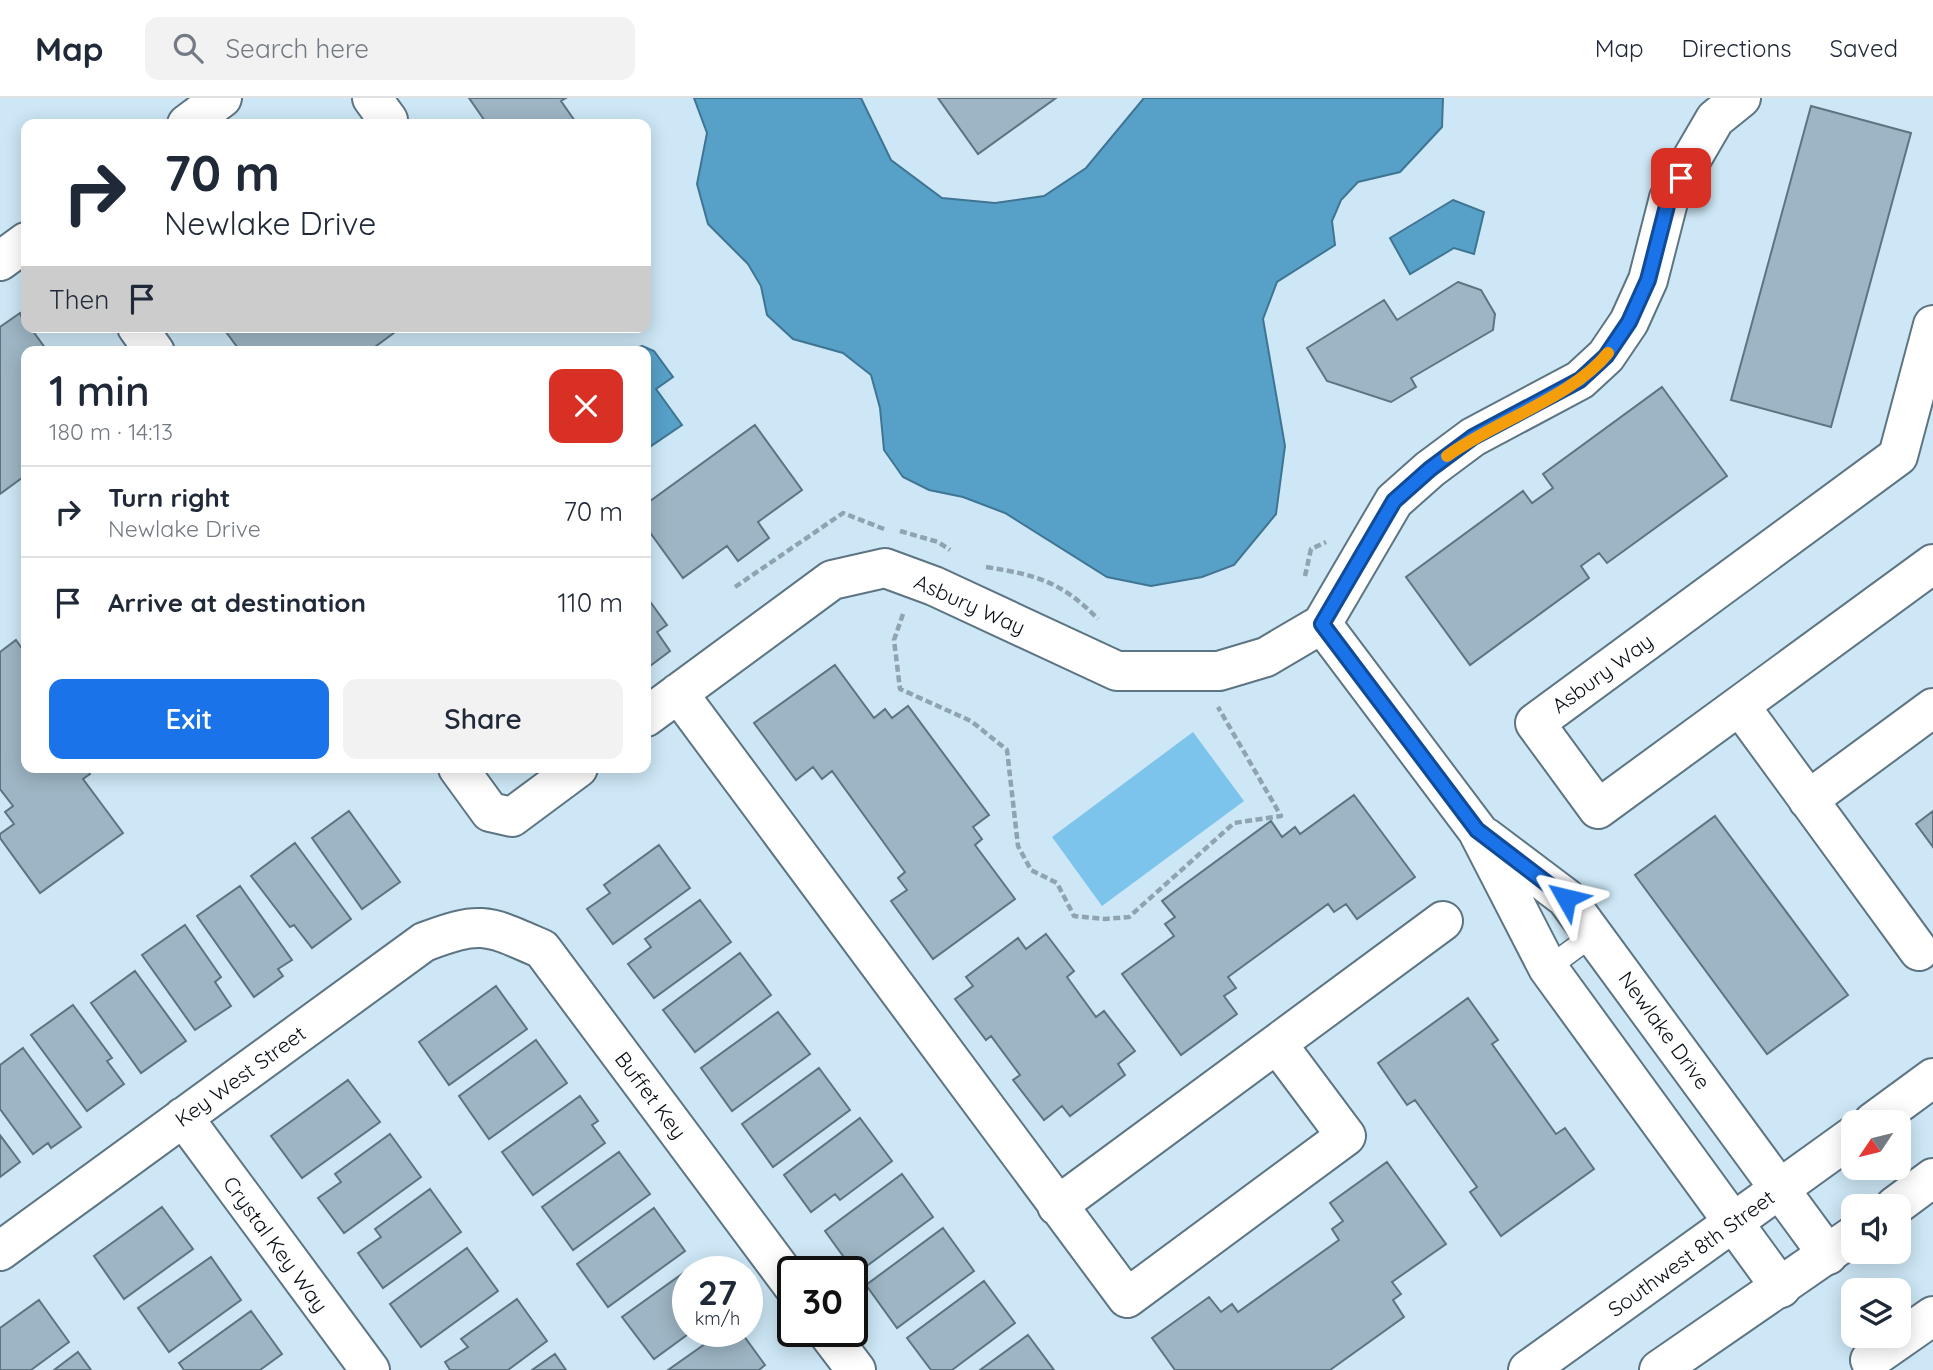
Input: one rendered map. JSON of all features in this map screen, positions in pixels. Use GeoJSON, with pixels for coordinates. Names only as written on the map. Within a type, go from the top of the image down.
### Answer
{"type":"FeatureCollection","features":[{"type":"Feature","properties":{"kind":"street"},"geometry":{"type":"LineString","coordinates":[[194,119],[222,98]]}},
{"type":"Feature","properties":{"kind":"street"},"geometry":{"type":"LineString","coordinates":[[1322,624],[1394,501],[1430,469],[1473,437],[1580,380],[1606,356],[1629,322],[1648,280],[1669,198],[1715,119],[1741,98]]}},
{"type":"Feature","properties":{"kind":"street"},"geometry":{"type":"LineString","coordinates":[[0,261],[21,246]]}},
{"type":"Feature","properties":{"kind":"street"},"geometry":{"type":"LineString","coordinates":[[1898,456],[1933,325]]}},
{"type":"Feature","properties":{"kind":"street","name":"Asbury Way"},"geometry":{"type":"LineString","coordinates":[[1933,430],[1535,723],[1598,809],[1933,564]]}},
{"type":"Feature","properties":{"kind":"street","name":"Asbury Way"},"geometry":{"type":"LineString","coordinates":[[651,714],[832,580],[885,568],[934,586],[1116,671],[1219,671],[1266,657],[1322,624]]}},
{"type":"Feature","properties":{"kind":"street","name":"Newlake Drive"},"geometry":{"type":"LineString","coordinates":[[1322,624],[1477,830],[1548,968],[1781,1288]]}},
{"type":"Feature","properties":{"kind":"street"},"geometry":{"type":"LineString","coordinates":[[678,693],[1126,1298],[1346,1136],[1278,1045]]}},
{"type":"Feature","properties":{"kind":"street"},"geometry":{"type":"LineString","coordinates":[[1740,706],[1919,951]]}},
{"type":"Feature","properties":{"kind":"street"},"geometry":{"type":"LineString","coordinates":[[1808,800],[1933,708]]}},
{"type":"Feature","properties":{"kind":"street"},"geometry":{"type":"LineString","coordinates":[[462,773],[490,812],[512,817],[571,773]]}},
{"type":"Feature","properties":{"kind":"street","name":"Newlake Drive"},"geometry":{"type":"LineString","coordinates":[[1477,830],[1566,898],[1780,1189],[1841,1246]]}},
{"type":"Feature","properties":{"kind":"street"},"geometry":{"type":"LineString","coordinates":[[1057,1206],[1443,921]]}},
{"type":"Feature","properties":{"kind":"street","name":"Key West Street"},"geometry":{"type":"LineString","coordinates":[[0,1251],[424,942],[457,930],[491,927]]}},
{"type":"Feature","properties":{"kind":"street","name":"Buffet Key"},"geometry":{"type":"LineString","coordinates":[[491,927],[542,949],[777,1265]]}},
{"type":"Feature","properties":{"kind":"street"},"geometry":{"type":"LineString","coordinates":[[1889,1110],[1933,1078]]}},
{"type":"Feature","properties":{"kind":"street","name":"Crystal Key Way"},"geometry":{"type":"LineString","coordinates":[[183,1117],[369,1370]]}},
{"type":"Feature","properties":{"kind":"street","name":"Southwest 8th Street"},"geometry":{"type":"LineString","coordinates":[[1528,1370],[1841,1145]]}},
{"type":"Feature","properties":{"kind":"street"},"geometry":{"type":"LineString","coordinates":[[1911,1194],[1933,1178]]}},
{"type":"Feature","properties":{"kind":"street"},"geometry":{"type":"LineString","coordinates":[[1659,1370],[1841,1246]]}},
{"type":"Feature","properties":{"kind":"street"},"geometry":{"type":"LineString","coordinates":[[1871,1360],[1933,1316]]}},
{"type":"Feature","properties":{"kind":"street"},"geometry":{"type":"LineString","coordinates":[[838,1347],[856,1370]]}},
{"type":"Feature","properties":{"kind":"lane"},"geometry":{"type":"LineString","coordinates":[[1548,968],[1594,934]]}},
{"type":"Feature","properties":{"kind":"path"},"geometry":{"type":"LineString","coordinates":[[734,587],[843,513],[880,528],[898,530],[938,542],[957,554]]}},
{"type":"Feature","properties":{"kind":"path"},"geometry":{"type":"LineString","coordinates":[[1304,582],[1311,550],[1334,537]]}},
{"type":"Feature","properties":{"kind":"path"},"geometry":{"type":"LineString","coordinates":[[976,565],[1026,573],[1074,594],[1103,624]]}},
{"type":"Feature","properties":{"kind":"path"},"geometry":{"type":"LineString","coordinates":[[906,605],[894,640],[900,689],[971,721],[1007,750],[1018,846],[1031,870],[1057,883],[1074,916],[1105,919],[1129,917],[1234,823],[1282,816],[1198,672]]}},
{"type":"Feature","properties":{"kind":"shaded area"},"geometry":{"type":"Polygon","coordinates":[[[694,98],[861,98],[891,160],[942,198],[995,203],[1044,196],[1086,168],[1144,98],[1443,98],[1442,127],[1400,172],[1358,182],[1341,200],[1332,221],[1335,245],[1277,282],[1263,319],[1285,446],[1276,514],[1234,565],[1202,577],[1151,586],[1107,577],[1005,513],[963,497],[929,490],[903,477],[884,450],[880,408],[871,375],[843,353],[793,339],[767,315],[761,286],[748,264],[708,224],[697,184],[707,133],[694,98]]]}},
{"type":"Feature","properties":{"kind":"shaded area"},"geometry":{"type":"Polygon","coordinates":[[[1453,200],[1484,212],[1474,254],[1454,248],[1410,274],[1390,238],[1453,200]]]}},
{"type":"Feature","properties":{"kind":"shaded area"},"geometry":{"type":"Polygon","coordinates":[[[651,350],[673,377],[656,389],[682,425],[651,446],[651,350]]]}},
{"type":"Feature","properties":{"kind":"shaded area"},"geometry":{"type":"Polygon","coordinates":[[[1193,732],[1244,801],[1102,906],[1052,837],[1193,732]]]}},
{"type":"Feature","properties":{"kind":"building"},"geometry":{"type":"Polygon","coordinates":[[[469,98],[566,98],[561,101],[574,119],[484,119],[469,98]]]}},
{"type":"Feature","properties":{"kind":"building"},"geometry":{"type":"Polygon","coordinates":[[[938,98],[1056,98],[978,154],[938,98]]]}},
{"type":"Feature","properties":{"kind":"building"},"geometry":{"type":"Polygon","coordinates":[[[1811,106],[1911,133],[1831,427],[1731,400],[1811,106]]]}},
{"type":"Feature","properties":{"kind":"building"},"geometry":{"type":"Polygon","coordinates":[[[1458,282],[1481,290],[1495,314],[1493,330],[1411,378],[1416,387],[1391,402],[1327,381],[1307,348],[1384,300],[1397,320],[1458,282]]]}},
{"type":"Feature","properties":{"kind":"building"},"geometry":{"type":"Polygon","coordinates":[[[20,313],[21,333],[34,333],[44,346],[21,346],[21,479],[0,494],[0,327],[20,313]]]}},
{"type":"Feature","properties":{"kind":"building"},"geometry":{"type":"Polygon","coordinates":[[[227,333],[394,333],[376,346],[236,346],[227,333]]]}},
{"type":"Feature","properties":{"kind":"building"},"geometry":{"type":"Polygon","coordinates":[[[1662,387],[1727,476],[1607,563],[1599,553],[1581,566],[1589,578],[1470,665],[1406,577],[1523,491],[1532,503],[1553,488],[1543,474],[1662,387]]]}},
{"type":"Feature","properties":{"kind":"building"},"geometry":{"type":"Polygon","coordinates":[[[755,425],[802,490],[758,522],[769,538],[738,561],[727,546],[683,578],[651,534],[651,500],[755,425]]]}},
{"type":"Feature","properties":{"kind":"building"},"geometry":{"type":"Polygon","coordinates":[[[651,603],[667,625],[657,632],[670,651],[651,665],[651,603]]]}},
{"type":"Feature","properties":{"kind":"building"},"geometry":{"type":"Polygon","coordinates":[[[16,640],[21,647],[21,773],[89,773],[83,779],[123,833],[40,893],[0,838],[0,834],[14,824],[5,812],[13,806],[0,789],[0,652],[16,640]]]}},
{"type":"Feature","properties":{"kind":"building"},"geometry":{"type":"Polygon","coordinates":[[[835,665],[874,718],[885,709],[892,718],[908,706],[989,815],[973,827],[982,839],[975,845],[1015,899],[933,959],[891,901],[907,890],[898,878],[905,872],[832,771],[822,779],[813,767],[796,780],[754,723],[835,665]]]}},
{"type":"Feature","properties":{"kind":"building"},"geometry":{"type":"Polygon","coordinates":[[[1354,795],[1415,877],[1357,919],[1346,904],[1334,912],[1328,904],[1228,977],[1236,988],[1224,996],[1237,1014],[1181,1055],[1122,974],[1174,936],[1165,924],[1175,917],[1162,901],[1271,821],[1282,837],[1295,827],[1300,834],[1354,795]]]}},
{"type":"Feature","properties":{"kind":"building"},"geometry":{"type":"Polygon","coordinates":[[[349,811],[400,882],[362,909],[312,838],[349,811]]]}},
{"type":"Feature","properties":{"kind":"building"},"geometry":{"type":"Polygon","coordinates":[[[1933,811],[1933,847],[1916,824],[1933,811]]]}},
{"type":"Feature","properties":{"kind":"building"},"geometry":{"type":"Polygon","coordinates":[[[1715,816],[1848,995],[1767,1054],[1635,875],[1715,816]]]}},
{"type":"Feature","properties":{"kind":"building"},"geometry":{"type":"Polygon","coordinates":[[[295,843],[351,919],[312,948],[294,925],[290,927],[251,876],[295,843]]]}},
{"type":"Feature","properties":{"kind":"building"},"geometry":{"type":"Polygon","coordinates":[[[659,845],[690,888],[613,944],[587,909],[610,893],[604,885],[659,845]]]}},
{"type":"Feature","properties":{"kind":"building"},"geometry":{"type":"Polygon","coordinates":[[[240,886],[292,960],[278,969],[283,976],[254,997],[197,916],[240,886]]]}},
{"type":"Feature","properties":{"kind":"building"},"geometry":{"type":"Polygon","coordinates":[[[700,900],[731,942],[654,998],[628,964],[651,947],[645,939],[700,900]]]}},
{"type":"Feature","properties":{"kind":"building"},"geometry":{"type":"Polygon","coordinates":[[[185,925],[221,977],[215,982],[231,1006],[195,1030],[142,955],[185,925]]]}},
{"type":"Feature","properties":{"kind":"building"},"geometry":{"type":"Polygon","coordinates":[[[1046,934],[1074,971],[1067,977],[1096,1017],[1104,1011],[1135,1051],[1118,1064],[1125,1075],[1070,1116],[1062,1106],[1044,1120],[1013,1080],[1020,1075],[991,1036],[986,1040],[955,999],[973,986],[966,977],[1018,938],[1026,949],[1046,934]]]}},
{"type":"Feature","properties":{"kind":"building"},"geometry":{"type":"Polygon","coordinates":[[[740,953],[771,995],[695,1052],[663,1010],[740,953]]]}},
{"type":"Feature","properties":{"kind":"building"},"geometry":{"type":"Polygon","coordinates":[[[135,971],[186,1041],[141,1073],[91,1003],[135,971]]]}},
{"type":"Feature","properties":{"kind":"building"},"geometry":{"type":"Polygon","coordinates":[[[496,986],[527,1029],[449,1085],[419,1042],[496,986]]]}},
{"type":"Feature","properties":{"kind":"building"},"geometry":{"type":"Polygon","coordinates":[[[1468,998],[1498,1040],[1492,1044],[1556,1134],[1565,1128],[1594,1169],[1501,1236],[1470,1192],[1477,1187],[1415,1100],[1407,1105],[1378,1063],[1468,998]]]}},
{"type":"Feature","properties":{"kind":"building"},"geometry":{"type":"Polygon","coordinates":[[[73,1005],[112,1058],[107,1061],[124,1084],[87,1111],[31,1035],[73,1005]]]}},
{"type":"Feature","properties":{"kind":"building"},"geometry":{"type":"Polygon","coordinates":[[[778,1012],[810,1054],[732,1111],[701,1068],[778,1012]]]}},
{"type":"Feature","properties":{"kind":"building"},"geometry":{"type":"Polygon","coordinates":[[[536,1040],[567,1083],[489,1139],[459,1096],[536,1040]]]}},
{"type":"Feature","properties":{"kind":"building"},"geometry":{"type":"Polygon","coordinates":[[[23,1048],[81,1127],[51,1148],[48,1143],[33,1154],[0,1109],[0,1065],[23,1048]]]}},
{"type":"Feature","properties":{"kind":"building"},"geometry":{"type":"Polygon","coordinates":[[[819,1068],[850,1110],[773,1167],[742,1124],[819,1068]]]}},
{"type":"Feature","properties":{"kind":"building"},"geometry":{"type":"Polygon","coordinates":[[[348,1080],[380,1122],[302,1178],[271,1136],[348,1080]]]}},
{"type":"Feature","properties":{"kind":"building"},"geometry":{"type":"Polygon","coordinates":[[[580,1096],[598,1121],[592,1125],[605,1143],[533,1195],[502,1152],[580,1096]]]}},
{"type":"Feature","properties":{"kind":"building"},"geometry":{"type":"Polygon","coordinates":[[[860,1118],[892,1161],[840,1200],[835,1194],[811,1212],[784,1175],[860,1118]]]}},
{"type":"Feature","properties":{"kind":"building"},"geometry":{"type":"Polygon","coordinates":[[[390,1134],[421,1177],[344,1233],[318,1198],[341,1182],[335,1174],[390,1134]]]}},
{"type":"Feature","properties":{"kind":"building"},"geometry":{"type":"Polygon","coordinates":[[[0,1135],[20,1162],[0,1177],[0,1135]]]}},
{"type":"Feature","properties":{"kind":"building"},"geometry":{"type":"Polygon","coordinates":[[[619,1152],[650,1194],[573,1250],[542,1207],[619,1152]]]}},
{"type":"Feature","properties":{"kind":"building"},"geometry":{"type":"Polygon","coordinates":[[[1387,1162],[1446,1244],[1392,1282],[1401,1294],[1393,1300],[1404,1317],[1330,1370],[1175,1370],[1152,1338],[1209,1297],[1221,1312],[1232,1304],[1238,1312],[1339,1240],[1332,1229],[1343,1221],[1330,1203],[1387,1162]]]}},
{"type":"Feature","properties":{"kind":"building"},"geometry":{"type":"Polygon","coordinates":[[[902,1174],[933,1217],[868,1265],[868,1256],[843,1256],[825,1231],[902,1174]]]}},
{"type":"Feature","properties":{"kind":"building"},"geometry":{"type":"Polygon","coordinates":[[[430,1189],[461,1232],[383,1288],[358,1253],[381,1237],[375,1229],[430,1189]]]}},
{"type":"Feature","properties":{"kind":"building"},"geometry":{"type":"Polygon","coordinates":[[[162,1207],[193,1249],[124,1299],[94,1256],[162,1207]]]}},
{"type":"Feature","properties":{"kind":"building"},"geometry":{"type":"Polygon","coordinates":[[[654,1208],[685,1251],[678,1256],[672,1256],[672,1260],[608,1307],[577,1264],[654,1208]]]}},
{"type":"Feature","properties":{"kind":"building"},"geometry":{"type":"Polygon","coordinates":[[[943,1228],[974,1271],[897,1328],[868,1288],[868,1284],[943,1228]]]}},
{"type":"Feature","properties":{"kind":"building"},"geometry":{"type":"Polygon","coordinates":[[[467,1248],[498,1291],[421,1347],[390,1304],[467,1248]]]}},
{"type":"Feature","properties":{"kind":"building"},"geometry":{"type":"Polygon","coordinates":[[[211,1257],[241,1300],[169,1352],[138,1308],[211,1257]]]}},
{"type":"Feature","properties":{"kind":"building"},"geometry":{"type":"Polygon","coordinates":[[[672,1281],[672,1346],[654,1359],[622,1317],[672,1281]]]}},
{"type":"Feature","properties":{"kind":"building"},"geometry":{"type":"Polygon","coordinates":[[[984,1281],[1015,1323],[952,1370],[931,1370],[907,1338],[984,1281]]]}},
{"type":"Feature","properties":{"kind":"building"},"geometry":{"type":"Polygon","coordinates":[[[517,1299],[547,1341],[508,1370],[450,1370],[445,1362],[468,1347],[461,1339],[517,1299]]]}},
{"type":"Feature","properties":{"kind":"building"},"geometry":{"type":"Polygon","coordinates":[[[39,1300],[69,1342],[31,1370],[0,1370],[0,1328],[39,1300]]]}},
{"type":"Feature","properties":{"kind":"building"},"geometry":{"type":"Polygon","coordinates":[[[251,1311],[282,1354],[260,1370],[184,1370],[179,1363],[251,1311]]]}},
{"type":"Feature","properties":{"kind":"building"},"geometry":{"type":"Polygon","coordinates":[[[1028,1335],[1054,1370],[980,1370],[1028,1335]]]}},
{"type":"Feature","properties":{"kind":"building"},"geometry":{"type":"Polygon","coordinates":[[[701,1347],[752,1347],[765,1365],[759,1370],[668,1370],[701,1347]]]}},
{"type":"Feature","properties":{"kind":"building"},"geometry":{"type":"Polygon","coordinates":[[[78,1352],[91,1370],[54,1370],[78,1352]]]}},
{"type":"Feature","properties":{"kind":"building"},"geometry":{"type":"Polygon","coordinates":[[[555,1354],[566,1370],[532,1370],[555,1354]]]}},
{"type":"Feature","properties":{"kind":"slow traffic"},"geometry":{"type":"LineString","coordinates":[[1447,456],[1473,437],[1580,380],[1608,353]]}},
{"type":"Feature","properties":{"kind":"route"},"geometry":{"type":"LineString","coordinates":[[1566,898],[1477,830],[1322,624],[1345,590],[1370,540],[1394,501],[1430,469],[1473,437],[1580,380],[1606,356],[1629,322],[1648,280],[1669,198],[1681,178]]}}]}
